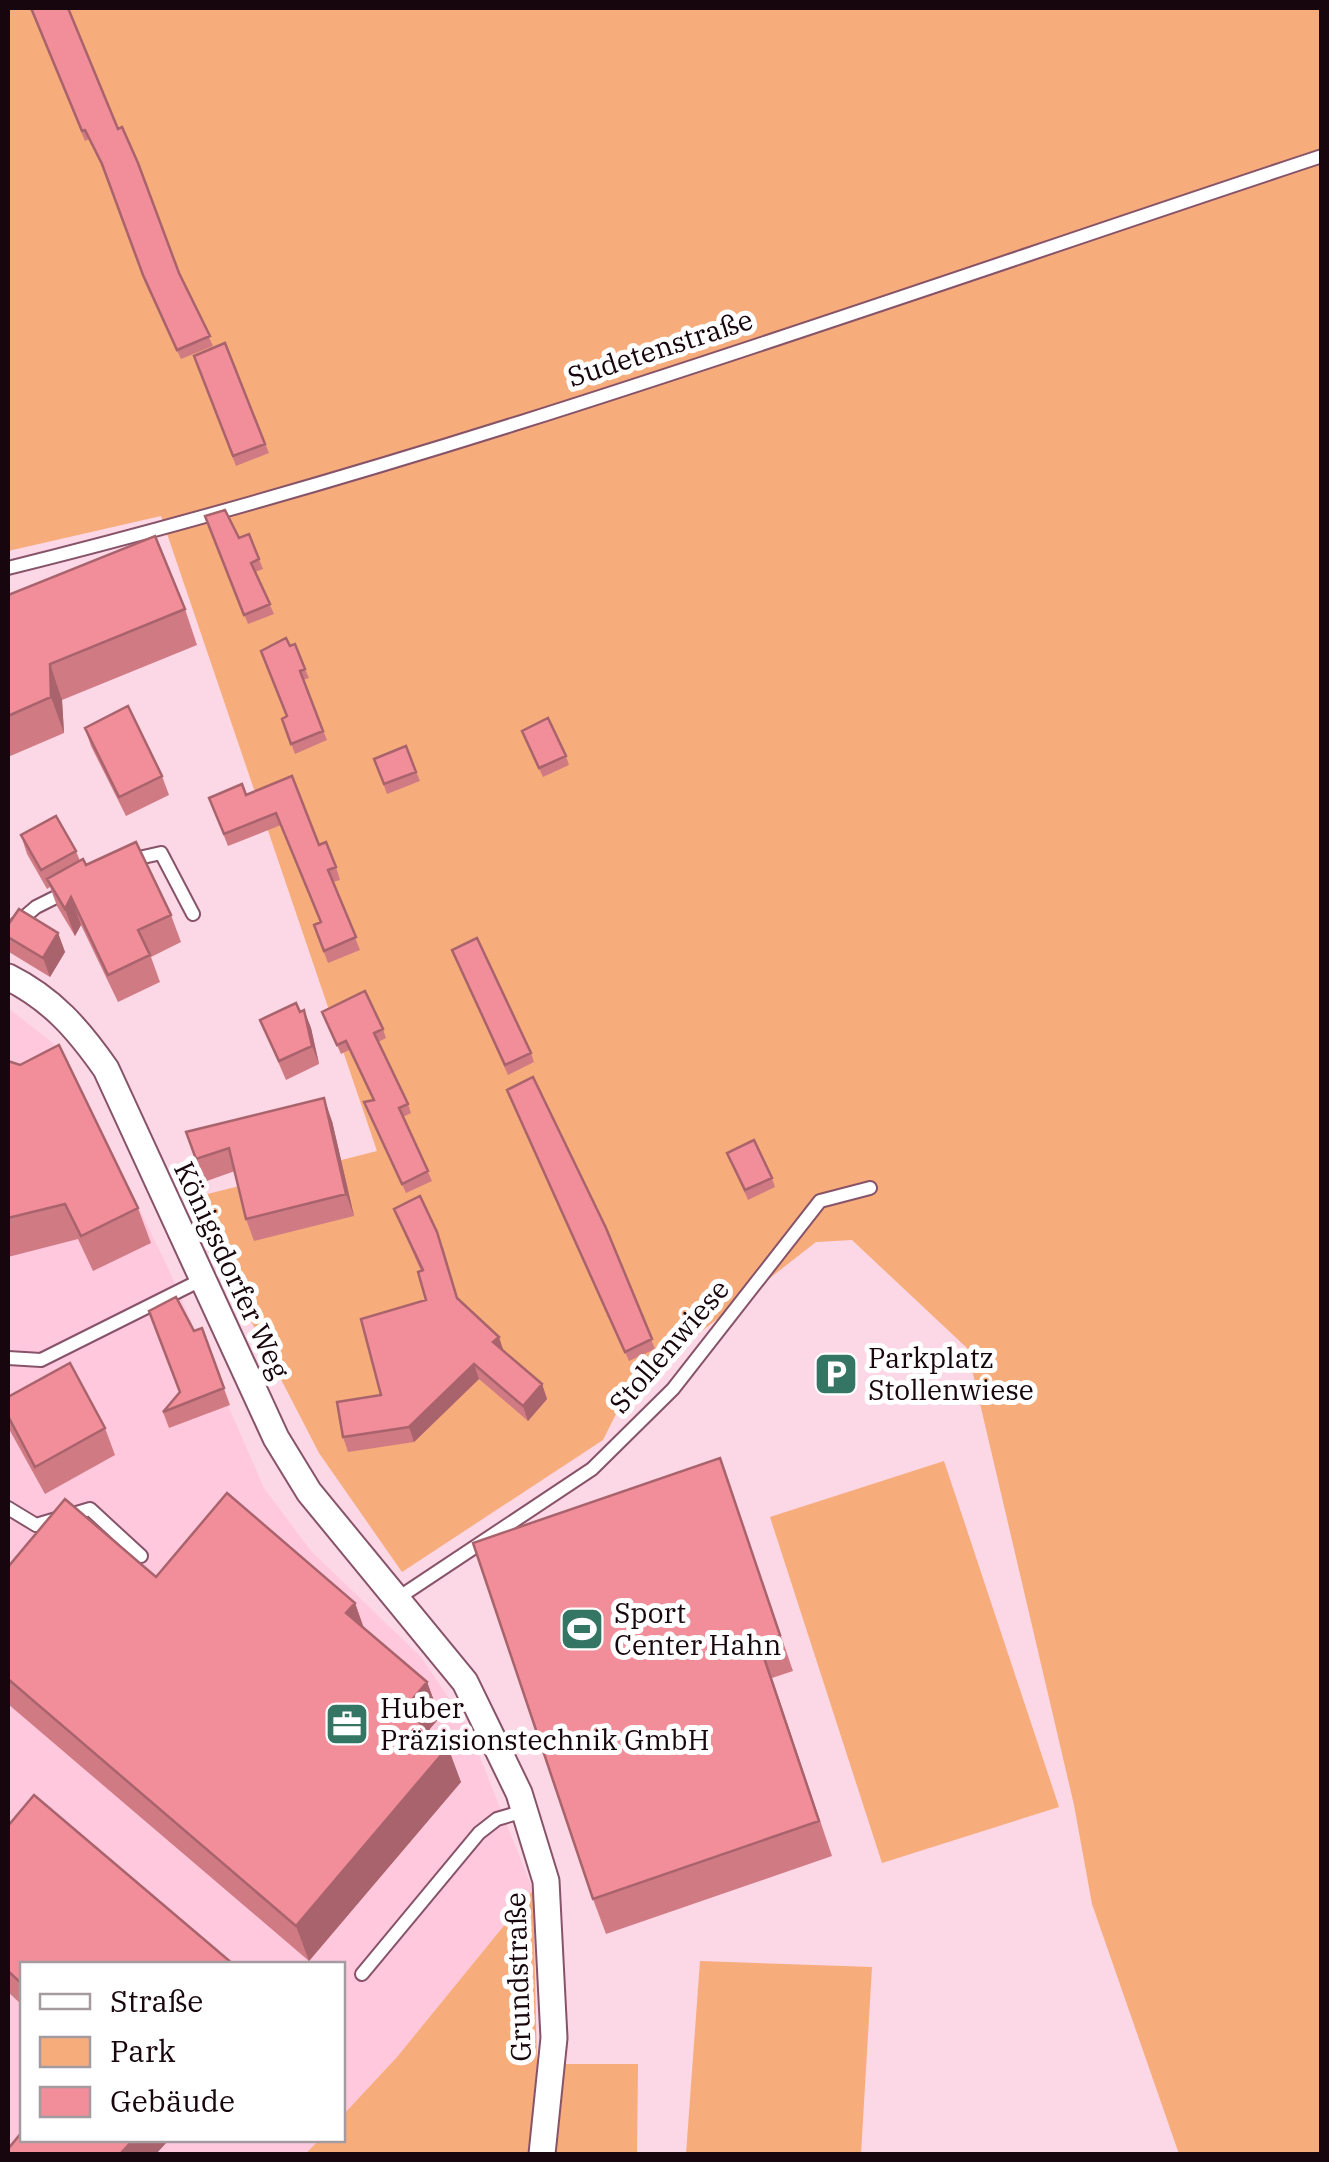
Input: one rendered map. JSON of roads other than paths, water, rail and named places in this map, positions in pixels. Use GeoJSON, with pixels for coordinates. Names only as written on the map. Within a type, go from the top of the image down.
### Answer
{"type":"FeatureCollection","features":[{"type":"Feature","properties":{"kind":"street","name":"Königsdorfer Weg"},"geometry":{"type":"LineString","coordinates":[[8,978],[36,992],[74,1024],[106,1069],[276,1438],[309,1492],[395,1600]]}},
{"type":"Feature","properties":{"kind":"street","name":"Grundstraße"},"geometry":{"type":"LineString","coordinates":[[395,1600],[465,1682],[488,1724],[524,1811],[546,1881],[554,2038],[542,2154]]}},
{"type":"Feature","properties":{"kind":"lane","name":"Sudetenstraße"},"geometry":{"type":"LineString","coordinates":[[8,568],[113,542],[448,444],[1322,156]]}},
{"type":"Feature","properties":{"kind":"lane"},"geometry":{"type":"LineString","coordinates":[[124,863],[142,854],[162,854],[193,914]]}},
{"type":"Feature","properties":{"kind":"lane"},"geometry":{"type":"LineString","coordinates":[[8,931],[36,908],[89,881]]}},
{"type":"Feature","properties":{"kind":"lane","name":"Stollenwiese"},"geometry":{"type":"LineString","coordinates":[[395,1600],[592,1469],[673,1389],[820,1201],[870,1188]]}},
{"type":"Feature","properties":{"kind":"lane"},"geometry":{"type":"LineString","coordinates":[[8,1358],[41,1360],[202,1279]]}},
{"type":"Feature","properties":{"kind":"lane"},"geometry":{"type":"LineString","coordinates":[[8,1508],[36,1525],[90,1509],[141,1556]]}},
{"type":"Feature","properties":{"kind":"lane"},"geometry":{"type":"LineString","coordinates":[[362,1974],[479,1833],[497,1818],[524,1811]]}},
{"type":"Feature","properties":{"kind":"place","name":"Parkplatz Stollenwiese"},"geometry":{"type":"Point","coordinates":[836,1374]}},
{"type":"Feature","properties":{"kind":"place","name":"Sport Center Hahn"},"geometry":{"type":"Point","coordinates":[582,1629]}},
{"type":"Feature","properties":{"kind":"place","name":"Huber Präzisionstechnik GmbH"},"geometry":{"type":"Point","coordinates":[347,1724]}}]}
